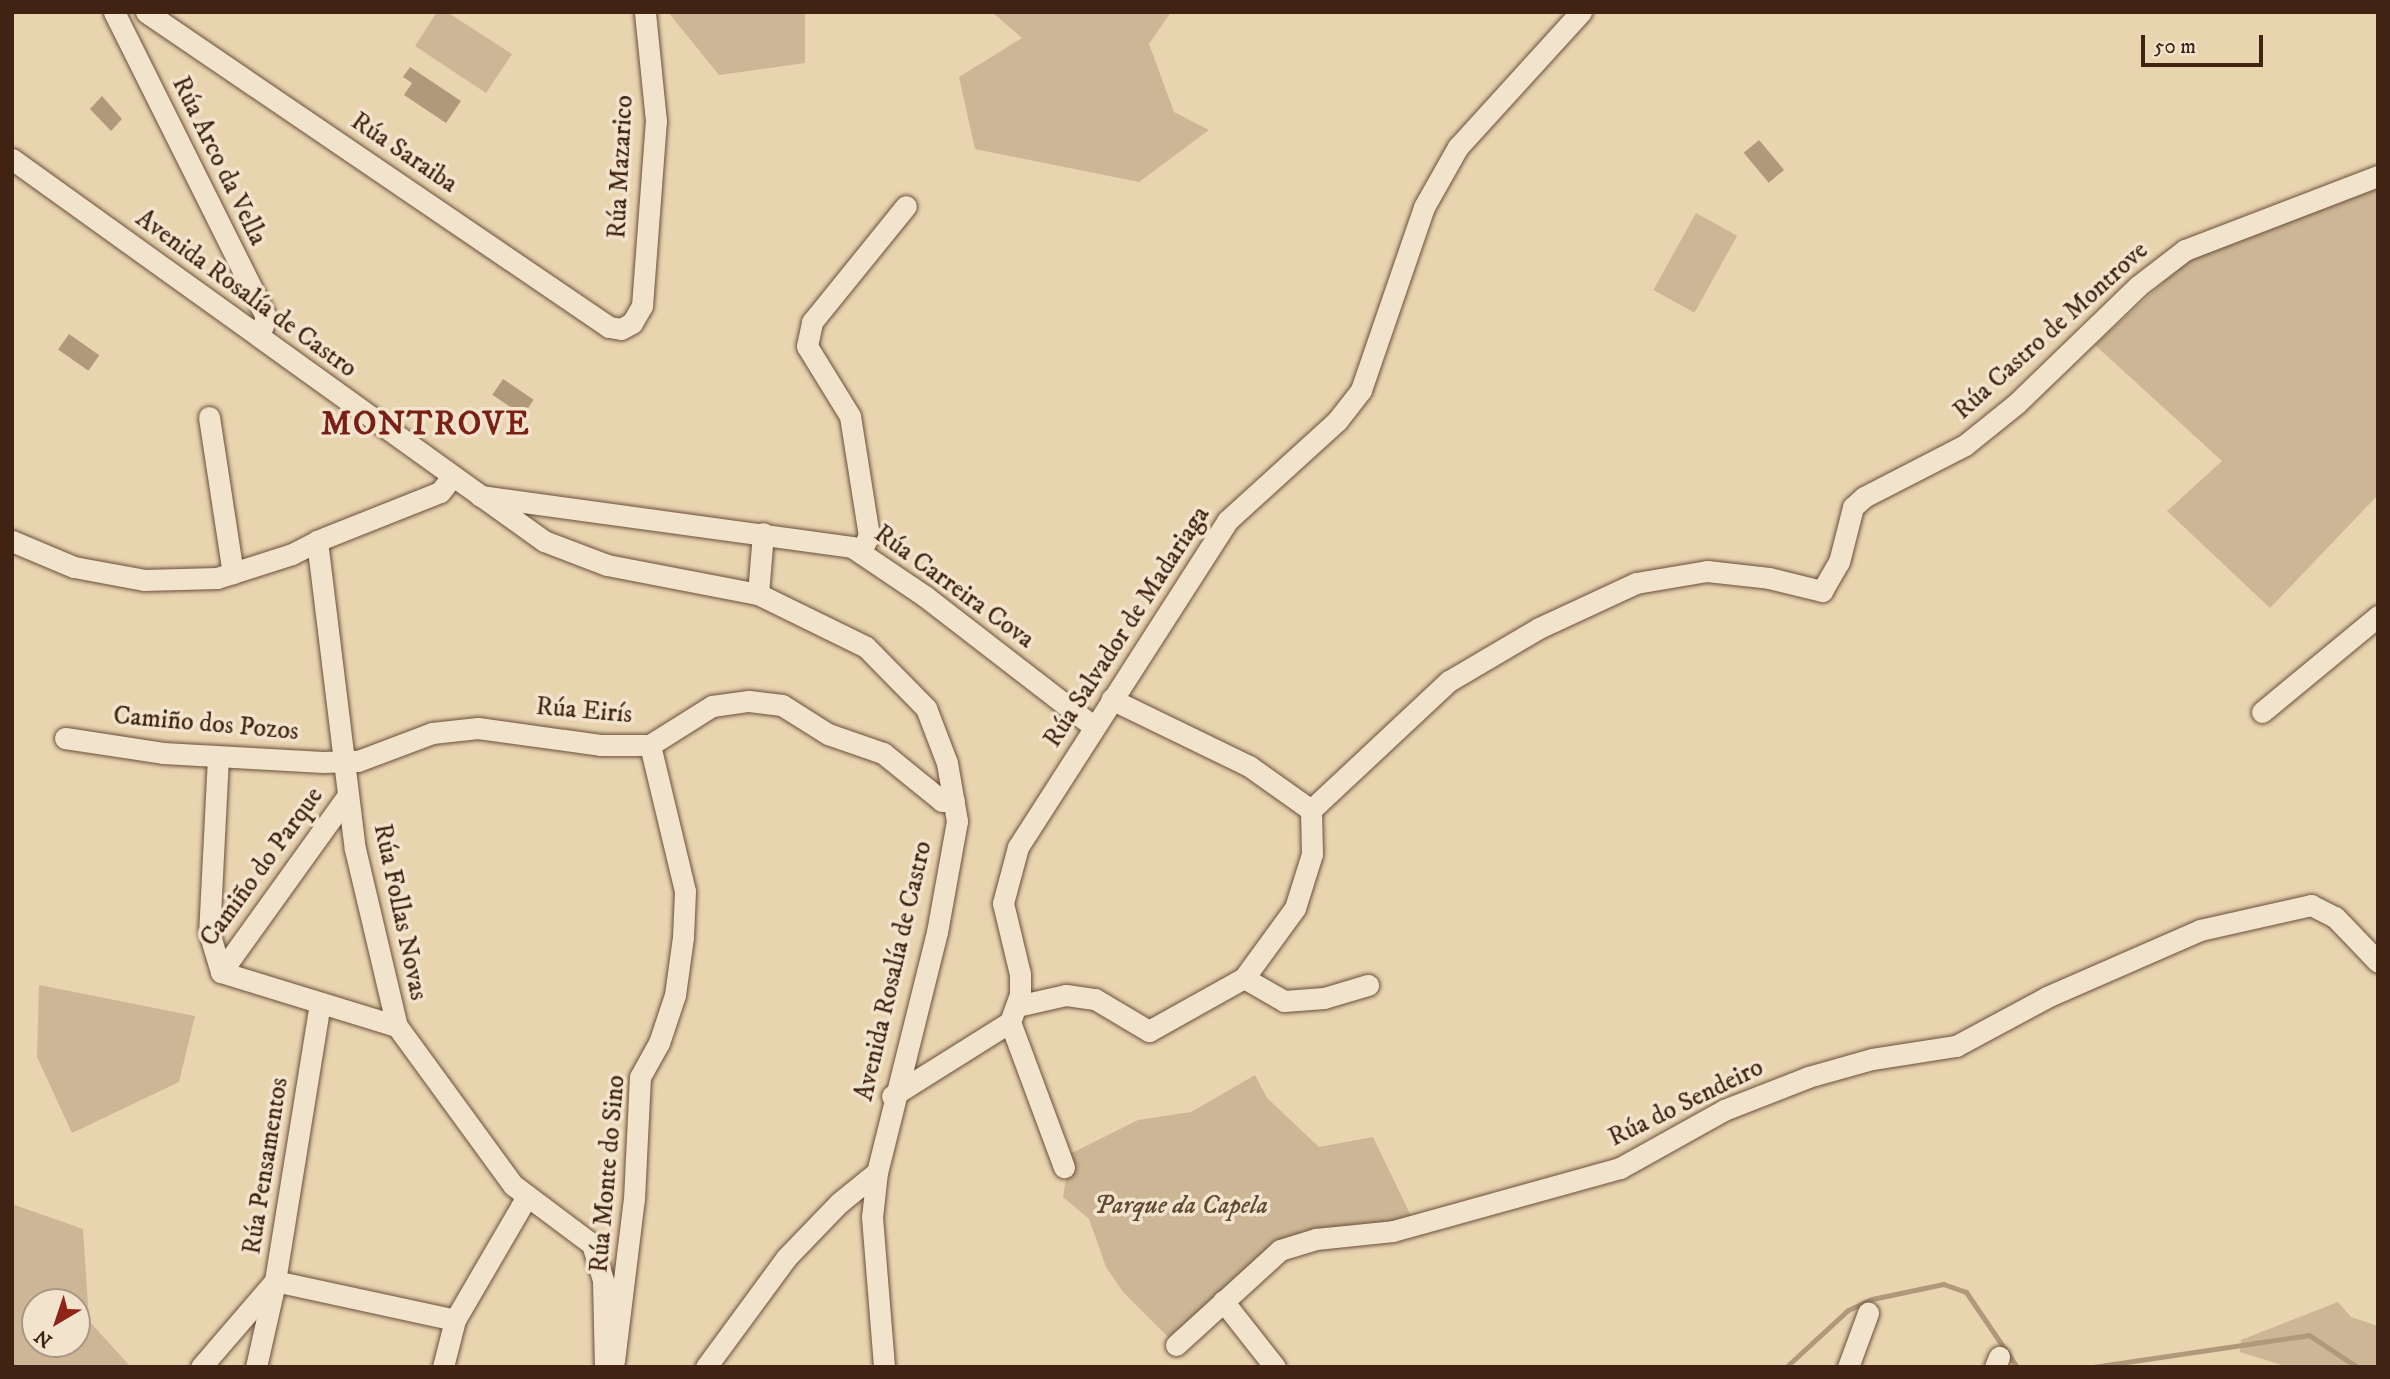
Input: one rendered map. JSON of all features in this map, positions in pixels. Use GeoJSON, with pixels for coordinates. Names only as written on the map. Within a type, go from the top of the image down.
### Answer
{"type":"FeatureCollection","features":[{"type":"Feature","properties":{"kind":"street","name":"Rúa Arco da Vella"},"geometry":{"type":"LineString","coordinates":[[114,12],[266,317],[259,336]]}},
{"type":"Feature","properties":{"kind":"street","name":"Rúa Saraiba"},"geometry":{"type":"LineString","coordinates":[[146,12],[609,327],[621,330],[632,323]]}},
{"type":"Feature","properties":{"kind":"street","name":"Rúa Mazarico"},"geometry":{"type":"LineString","coordinates":[[632,323],[642,306],[656,121],[645,12]]}},
{"type":"Feature","properties":{"kind":"street","name":"Rúa Salvador de Madariaga"},"geometry":{"type":"LineString","coordinates":[[1013,1014],[1020,974],[1003,903],[1018,847],[1227,521],[1337,421],[1361,390],[1424,207],[1451,159],[1581,12]]}},
{"type":"Feature","properties":{"kind":"street","name":"Avenida Rosalía de Castro"},"geometry":{"type":"LineString","coordinates":[[12,159],[451,478],[544,541],[607,565],[758,594],[866,647],[898,676],[926,708],[947,763],[957,821],[937,932],[892,1096],[877,1172],[872,1217],[884,1367]]}},
{"type":"Feature","properties":{"kind":"street","name":"Rúa Castro de Montrove"},"geometry":{"type":"LineString","coordinates":[[1311,810],[1450,681],[1539,628],[1636,583],[1707,571],[1769,578],[1822,591],[1839,562],[1853,507],[1864,497],[1965,445],[2016,404],[2138,286],[2185,250],[2378,176]]}},
{"type":"Feature","properties":{"kind":"street"},"geometry":{"type":"LineString","coordinates":[[860,552],[870,536],[850,416],[807,346],[812,321],[906,206]]}},
{"type":"Feature","properties":{"kind":"street"},"geometry":{"type":"LineString","coordinates":[[209,417],[233,573]]}},
{"type":"Feature","properties":{"kind":"street"},"geometry":{"type":"LineString","coordinates":[[12,541],[74,567],[144,580],[233,573],[440,492],[451,478]]}},
{"type":"Feature","properties":{"kind":"street","name":"Rúa Carreira Cova"},"geometry":{"type":"LineString","coordinates":[[476,495],[852,547],[926,597],[1094,727]]}},
{"type":"Feature","properties":{"kind":"street"},"geometry":{"type":"LineString","coordinates":[[758,594],[763,533]]}},
{"type":"Feature","properties":{"kind":"street","name":"Rúa Follas Novas"},"geometry":{"type":"LineString","coordinates":[[317,541],[355,849],[397,1027],[526,1198],[592,1244],[603,1280],[605,1367]]}},
{"type":"Feature","properties":{"kind":"street"},"geometry":{"type":"LineString","coordinates":[[2262,712],[2378,616]]}},
{"type":"Feature","properties":{"kind":"street"},"geometry":{"type":"LineString","coordinates":[[892,1096],[1013,1014],[1066,995],[1095,999],[1149,1031],[1244,978],[1295,908],[1312,854],[1311,810],[1250,766],[1111,699]]}},
{"type":"Feature","properties":{"kind":"street","name":"Rúa Eirís"},"geometry":{"type":"LineString","coordinates":[[343,760],[358,761],[432,733],[478,728],[600,744],[650,745],[712,706],[749,701],[782,705],[828,734],[883,753],[942,801],[954,801]]}},
{"type":"Feature","properties":{"kind":"street","name":"Camiño dos Pozos"},"geometry":{"type":"LineString","coordinates":[[65,738],[218,757],[343,760]]}},
{"type":"Feature","properties":{"kind":"street","name":"Rúa Monte do Sino"},"geometry":{"type":"LineString","coordinates":[[613,1367],[634,1199],[640,1077],[659,1043],[675,995],[683,937],[685,891],[650,745]]}},
{"type":"Feature","properties":{"kind":"street"},"geometry":{"type":"LineString","coordinates":[[218,757],[209,932],[221,972],[397,1027]]}},
{"type":"Feature","properties":{"kind":"street","name":"Camiño do Parque"},"geometry":{"type":"LineString","coordinates":[[221,972],[348,795]]}},
{"type":"Feature","properties":{"kind":"street","name":"Rúa do Sendeiro"},"geometry":{"type":"LineString","coordinates":[[1176,1345],[1280,1250],[1315,1239],[1393,1231],[1620,1168],[1763,1094],[1872,1059],[1956,1046],[2137,955],[2243,917],[2298,905],[2324,908],[2378,962]]}},
{"type":"Feature","properties":{"kind":"street"},"geometry":{"type":"LineString","coordinates":[[1244,978],[1284,1000],[1324,998],[1368,985]]}},
{"type":"Feature","properties":{"kind":"street","name":"Rúa Pensamentos"},"geometry":{"type":"LineString","coordinates":[[320,1003],[275,1281],[455,1320]]}},
{"type":"Feature","properties":{"kind":"street"},"geometry":{"type":"LineString","coordinates":[[1013,1014],[1064,1167]]}},
{"type":"Feature","properties":{"kind":"street"},"geometry":{"type":"LineString","coordinates":[[706,1367],[786,1258],[839,1203],[877,1172]]}},
{"type":"Feature","properties":{"kind":"street"},"geometry":{"type":"LineString","coordinates":[[443,1367],[455,1320],[526,1198]]}},
{"type":"Feature","properties":{"kind":"street"},"geometry":{"type":"LineString","coordinates":[[201,1367],[275,1281]]}},
{"type":"Feature","properties":{"kind":"street"},"geometry":{"type":"LineString","coordinates":[[256,1367],[275,1281]]}},
{"type":"Feature","properties":{"kind":"street"},"geometry":{"type":"LineString","coordinates":[[1223,1301],[1275,1367]]}},
{"type":"Feature","properties":{"kind":"street"},"geometry":{"type":"LineString","coordinates":[[1848,1367],[1868,1313]]}},
{"type":"Feature","properties":{"kind":"green space"},"geometry":{"type":"Polygon","coordinates":[[[437,12],[447,12],[512,54],[486,93],[415,46],[437,12]]]}},
{"type":"Feature","properties":{"kind":"green space"},"geometry":{"type":"Polygon","coordinates":[[[668,12],[805,12],[805,63],[719,75],[668,12]]]}},
{"type":"Feature","properties":{"kind":"green space"},"geometry":{"type":"Polygon","coordinates":[[[992,12],[1171,12],[1149,44],[1174,112],[1209,130],[1139,182],[975,149],[959,77],[1022,38],[992,12]]]}},
{"type":"Feature","properties":{"kind":"green space"},"geometry":{"type":"Polygon","coordinates":[[[2378,188],[2378,495],[2270,608],[2167,511],[2222,461],[2095,345],[2188,260],[2378,188]]]}},
{"type":"Feature","properties":{"kind":"green space"},"geometry":{"type":"Polygon","coordinates":[[[1696,213],[1737,236],[1694,313],[1653,290],[1696,213]]]}},
{"type":"Feature","properties":{"kind":"green space"},"geometry":{"type":"Polygon","coordinates":[[[39,985],[195,1016],[179,1082],[72,1133],[37,1057],[39,985]]]}},
{"type":"Feature","properties":{"kind":"green space","name":"Parque da Capela"},"geometry":{"type":"Polygon","coordinates":[[[1255,1075],[1267,1098],[1319,1147],[1373,1137],[1413,1220],[1312,1233],[1170,1339],[1123,1292],[1106,1267],[1089,1219],[1063,1197],[1070,1154],[1138,1120],[1191,1112],[1255,1075]]]}},
{"type":"Feature","properties":{"kind":"green space"},"geometry":{"type":"Polygon","coordinates":[[[12,1204],[83,1229],[87,1288],[21,1288],[21,1358],[91,1358],[91,1323],[131,1367],[12,1367],[12,1204]]]}},
{"type":"Feature","properties":{"kind":"green space"},"geometry":{"type":"Polygon","coordinates":[[[2338,1302],[2351,1317],[2378,1326],[2378,1367],[2288,1367],[2240,1352],[2241,1340],[2338,1302]]]}},
{"type":"Feature","properties":{"kind":"shaded area"},"geometry":{"type":"Polygon","coordinates":[[[410,67],[461,101],[446,123],[404,95],[412,83],[403,77],[410,67]]]}},
{"type":"Feature","properties":{"kind":"shaded area"},"geometry":{"type":"Polygon","coordinates":[[[102,96],[122,119],[111,131],[90,109],[102,96]]]}},
{"type":"Feature","properties":{"kind":"shaded area"},"geometry":{"type":"Polygon","coordinates":[[[1759,140],[1784,170],[1769,183],[1744,153],[1759,140]]]}},
{"type":"Feature","properties":{"kind":"shaded area"},"geometry":{"type":"Polygon","coordinates":[[[69,334],[99,355],[88,371],[58,350],[69,334]]]}},
{"type":"Feature","properties":{"kind":"shaded area"},"geometry":{"type":"Polygon","coordinates":[[[503,379],[534,400],[523,415],[492,395],[503,379]]]}},
{"type":"Feature","properties":{"kind":"waterway"},"geometry":{"type":"LineString","coordinates":[[1786,1367],[1848,1310],[1872,1299],[1943,1284],[1966,1292],[2017,1367]]}},
{"type":"Feature","properties":{"kind":"waterway"},"geometry":{"type":"LineString","coordinates":[[2093,1367],[2309,1335],[2357,1367]]}},
{"type":"Feature","properties":{"kind":"district","name":"MONTROVE"},"geometry":{"type":"Point","coordinates":[426,425]}}]}
